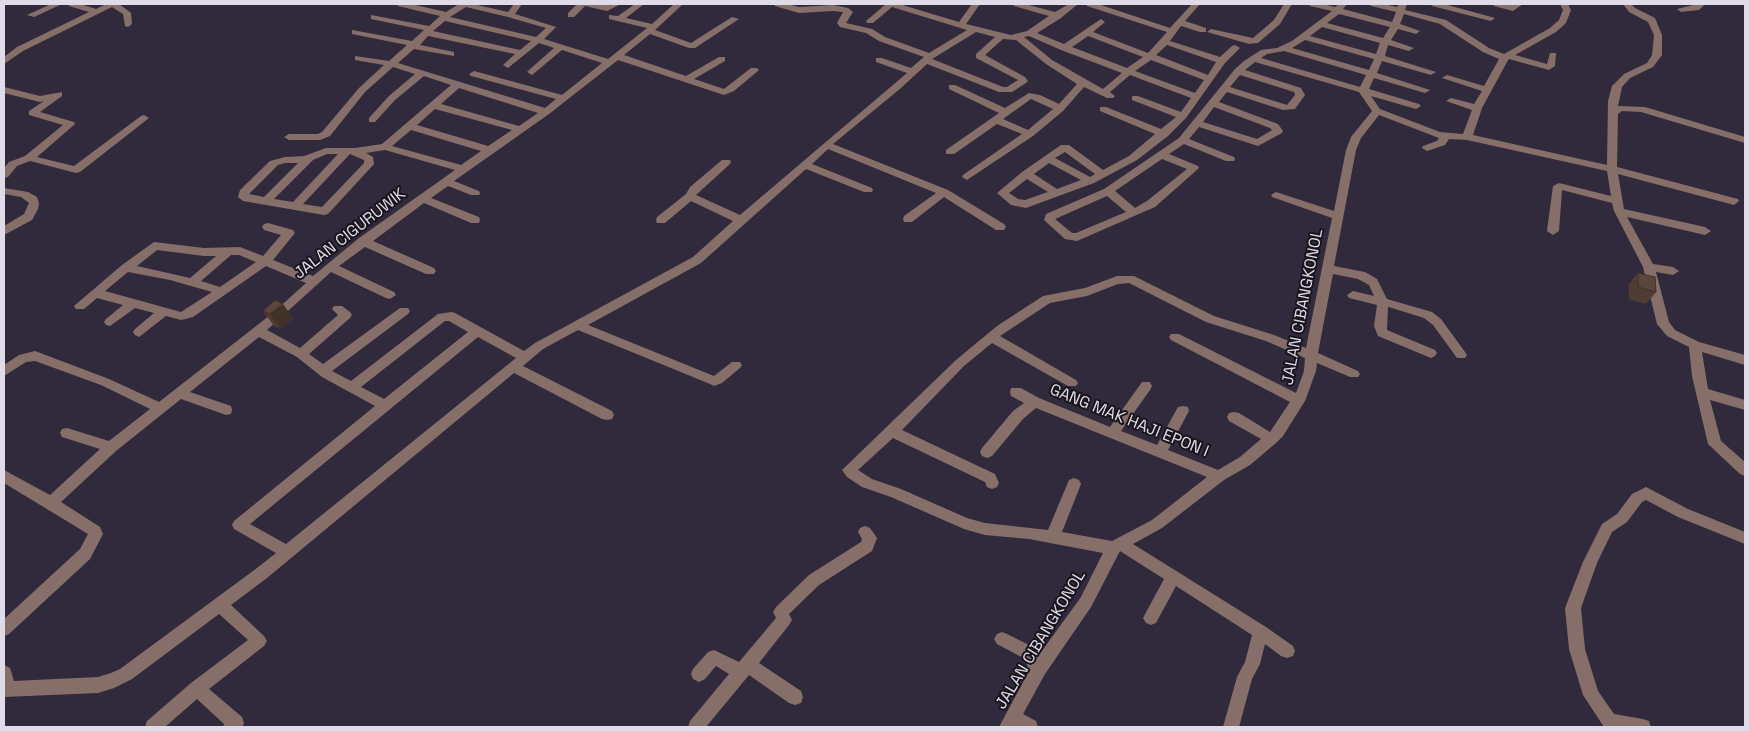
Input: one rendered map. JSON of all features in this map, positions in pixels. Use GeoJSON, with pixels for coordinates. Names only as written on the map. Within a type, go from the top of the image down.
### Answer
{"type":"FeatureCollection","features":[{"type":"Feature","properties":{"kind":"street"},"geometry":{"type":"LineString","coordinates":[[31,15],[58,4]]}},
{"type":"Feature","properties":{"kind":"street"},"geometry":{"type":"LineString","coordinates":[[72,4],[97,12]]}},
{"type":"Feature","properties":{"kind":"street"},"geometry":{"type":"LineString","coordinates":[[4,61],[20,49],[112,4],[127,13],[128,24]]}},
{"type":"Feature","properties":{"kind":"street"},"geometry":{"type":"LineString","coordinates":[[401,4],[727,91],[754,70]]}},
{"type":"Feature","properties":{"kind":"street"},"geometry":{"type":"LineString","coordinates":[[289,137],[320,136],[326,134],[362,90],[445,17],[464,4],[552,26],[508,65]]}},
{"type":"Feature","properties":{"kind":"street"},"geometry":{"type":"LineString","coordinates":[[510,15],[518,4]]}},
{"type":"Feature","properties":{"kind":"street"},"geometry":{"type":"LineString","coordinates":[[571,15],[582,4]]}},
{"type":"Feature","properties":{"kind":"street"},"geometry":{"type":"LineString","coordinates":[[586,4],[607,8],[617,4]]}},
{"type":"Feature","properties":{"kind":"street"},"geometry":{"type":"LineString","coordinates":[[640,4],[616,18],[651,29],[692,46],[735,19]]}},
{"type":"Feature","properties":{"kind":"street","name":"JALAN CIGURUWIK"},"geometry":{"type":"LineString","coordinates":[[51,503],[111,448],[159,408],[278,316],[330,267],[422,198],[546,112],[651,29],[679,4]]}},
{"type":"Feature","properties":{"kind":"street"},"geometry":{"type":"LineString","coordinates":[[778,4],[799,10],[833,8],[845,10],[849,12],[841,24],[869,31],[882,39],[1002,90],[1009,90],[1023,81],[1022,79],[979,56],[1001,36]]}},
{"type":"Feature","properties":{"kind":"street"},"geometry":{"type":"LineString","coordinates":[[870,21],[891,4],[974,29],[1001,36],[1018,37],[1030,33],[1058,16],[1073,4]]}},
{"type":"Feature","properties":{"kind":"street"},"geometry":{"type":"LineString","coordinates":[[961,25],[976,4]]}},
{"type":"Feature","properties":{"kind":"street"},"geometry":{"type":"LineString","coordinates":[[1017,4],[1058,16]]}},
{"type":"Feature","properties":{"kind":"street"},"geometry":{"type":"LineString","coordinates":[[1090,4],[1172,31],[1196,4]]}},
{"type":"Feature","properties":{"kind":"street"},"geometry":{"type":"LineString","coordinates":[[1179,22],[1207,31],[1255,41],[1277,22],[1288,4]]}},
{"type":"Feature","properties":{"kind":"street"},"geometry":{"type":"LineString","coordinates":[[1313,4],[1340,7],[1416,32]]}},
{"type":"Feature","properties":{"kind":"street"},"geometry":{"type":"LineString","coordinates":[[1374,4],[1402,7],[1443,22],[1486,50],[1506,57],[1549,67],[1552,64],[1552,54]]}},
{"type":"Feature","properties":{"kind":"street"},"geometry":{"type":"LineString","coordinates":[[1435,4],[1490,18]]}},
{"type":"Feature","properties":{"kind":"street"},"geometry":{"type":"LineString","coordinates":[[1497,4],[1514,8],[1519,4]]}},
{"type":"Feature","properties":{"kind":"street"},"geometry":{"type":"LineString","coordinates":[[1467,137],[1486,89],[1506,57],[1560,24],[1567,13],[1564,4]]}},
{"type":"Feature","properties":{"kind":"street"},"geometry":{"type":"LineString","coordinates":[[1627,4],[1632,10],[1652,20],[1658,35],[1658,55],[1650,65],[1620,82],[1617,86],[1614,101],[1612,169],[1618,206],[1649,267],[1664,324],[1671,333],[1695,345],[1745,360]]}},
{"type":"Feature","properties":{"kind":"street"},"geometry":{"type":"LineString","coordinates":[[1681,9],[1699,7],[1701,4]]}},
{"type":"Feature","properties":{"kind":"street"},"geometry":{"type":"LineString","coordinates":[[1162,156],[1194,168],[1151,204],[1077,237],[1069,236],[1049,220],[1050,217],[1108,192],[1162,156],[1183,140],[1238,71],[1264,52],[1284,48],[1305,37],[1340,7]]}},
{"type":"Feature","properties":{"kind":"street"},"geometry":{"type":"LineString","coordinates":[[1363,91],[1380,57],[1385,42],[1395,26],[1402,7]]}},
{"type":"Feature","properties":{"kind":"street"},"geometry":{"type":"LineString","coordinates":[[374,16],[523,53]]}},
{"type":"Feature","properties":{"kind":"street"},"geometry":{"type":"LineString","coordinates":[[1064,48],[1101,22]]}},
{"type":"Feature","properties":{"kind":"street"},"geometry":{"type":"LineString","coordinates":[[1320,24],[1408,48]]}},
{"type":"Feature","properties":{"kind":"street"},"geometry":{"type":"LineString","coordinates":[[4,689],[98,685],[126,674],[286,552],[461,411],[518,362],[554,337],[690,266],[806,165],[826,145],[928,58],[974,29]]}},
{"type":"Feature","properties":{"kind":"street"},"geometry":{"type":"LineString","coordinates":[[355,32],[451,54]]}},
{"type":"Feature","properties":{"kind":"street"},"geometry":{"type":"LineString","coordinates":[[1030,33],[1064,48],[1198,97]]}},
{"type":"Feature","properties":{"kind":"street"},"geometry":{"type":"LineString","coordinates":[[1087,33],[1211,79]]}},
{"type":"Feature","properties":{"kind":"street"},"geometry":{"type":"LineString","coordinates":[[1104,103],[1128,71],[1150,56],[1165,42],[1171,33]]}},
{"type":"Feature","properties":{"kind":"street"},"geometry":{"type":"LineString","coordinates":[[1018,37],[1049,62],[1083,83],[1104,103],[1164,134]]}},
{"type":"Feature","properties":{"kind":"street"},"geometry":{"type":"LineString","coordinates":[[1305,37],[1430,72]]}},
{"type":"Feature","properties":{"kind":"street"},"geometry":{"type":"LineString","coordinates":[[1165,42],[1222,61]]}},
{"type":"Feature","properties":{"kind":"street"},"geometry":{"type":"LineString","coordinates":[[532,72],[560,47]]}},
{"type":"Feature","properties":{"kind":"street"},"geometry":{"type":"LineString","coordinates":[[1103,175],[1066,147],[1002,191],[1003,195],[1015,202],[1026,204],[1090,181],[1103,175],[1133,158],[1164,134],[1183,116],[1222,61],[1235,48]]}},
{"type":"Feature","properties":{"kind":"street"},"geometry":{"type":"LineString","coordinates":[[1284,48],[1425,90]]}},
{"type":"Feature","properties":{"kind":"street"},"geometry":{"type":"LineString","coordinates":[[4,51],[20,49]]}},
{"type":"Feature","properties":{"kind":"street"},"geometry":{"type":"LineString","coordinates":[[358,58],[392,64],[546,112]]}},
{"type":"Feature","properties":{"kind":"street"},"geometry":{"type":"LineString","coordinates":[[1255,58],[1416,106]]}},
{"type":"Feature","properties":{"kind":"street"},"geometry":{"type":"LineString","coordinates":[[686,80],[722,59],[696,83]]}},
{"type":"Feature","properties":{"kind":"street"},"geometry":{"type":"LineString","coordinates":[[879,60],[913,72]]}},
{"type":"Feature","properties":{"kind":"street"},"geometry":{"type":"LineString","coordinates":[[1225,88],[1288,109],[1292,107],[1300,95],[1298,90],[1238,71]]}},
{"type":"Feature","properties":{"kind":"street"},"geometry":{"type":"LineString","coordinates":[[372,120],[392,98],[422,73]]}},
{"type":"Feature","properties":{"kind":"street"},"geometry":{"type":"LineString","coordinates":[[474,74],[562,98]]}},
{"type":"Feature","properties":{"kind":"street"},"geometry":{"type":"LineString","coordinates":[[1447,78],[1486,89]]}},
{"type":"Feature","properties":{"kind":"street"},"geometry":{"type":"LineString","coordinates":[[967,177],[1029,134],[1060,109],[1083,83]]}},
{"type":"Feature","properties":{"kind":"street"},"geometry":{"type":"LineString","coordinates":[[385,147],[458,84]]}},
{"type":"Feature","properties":{"kind":"street"},"geometry":{"type":"LineString","coordinates":[[952,87],[1007,113]]}},
{"type":"Feature","properties":{"kind":"street"},"geometry":{"type":"LineString","coordinates":[[4,90],[43,99],[59,94],[46,106],[32,113],[70,124],[29,158],[12,164],[4,175]]}},
{"type":"Feature","properties":{"kind":"street"},"geometry":{"type":"LineString","coordinates":[[1363,91],[1377,111],[1423,130],[1445,136],[1467,137],[1612,169],[1734,201]]}},
{"type":"Feature","properties":{"kind":"street"},"geometry":{"type":"LineString","coordinates":[[950,152],[1031,96],[1060,109]]}},
{"type":"Feature","properties":{"kind":"street"},"geometry":{"type":"LineString","coordinates":[[1135,98],[1183,116]]}},
{"type":"Feature","properties":{"kind":"street"},"geometry":{"type":"LineString","coordinates":[[1451,101],[1477,108]]}},
{"type":"Feature","properties":{"kind":"street"},"geometry":{"type":"LineString","coordinates":[[1196,123],[1258,143],[1279,129],[1213,103]]}},
{"type":"Feature","properties":{"kind":"street"},"geometry":{"type":"LineString","coordinates":[[433,105],[519,129]]}},
{"type":"Feature","properties":{"kind":"street"},"geometry":{"type":"LineString","coordinates":[[1614,112],[1620,108],[1642,110],[1745,140]]}},
{"type":"Feature","properties":{"kind":"street","name":"JALAN CIBANGKONOL"},"geometry":{"type":"LineString","coordinates":[[1010,722],[1039,669],[1086,602],[1117,546],[1157,524],[1218,476],[1245,461],[1278,432],[1298,401],[1308,384],[1311,355],[1351,150],[1356,137],[1377,111]]}},
{"type":"Feature","properties":{"kind":"street"},"geometry":{"type":"LineString","coordinates":[[29,158],[76,170],[144,118]]}},
{"type":"Feature","properties":{"kind":"street"},"geometry":{"type":"LineString","coordinates":[[997,120],[1029,134]]}},
{"type":"Feature","properties":{"kind":"street"},"geometry":{"type":"LineString","coordinates":[[410,126],[489,150]]}},
{"type":"Feature","properties":{"kind":"street"},"geometry":{"type":"LineString","coordinates":[[1427,148],[1441,143],[1445,136]]}},
{"type":"Feature","properties":{"kind":"street"},"geometry":{"type":"LineString","coordinates":[[1183,140],[1230,159]]}},
{"type":"Feature","properties":{"kind":"street"},"geometry":{"type":"LineString","coordinates":[[826,145],[944,192],[1000,227]]}},
{"type":"Feature","properties":{"kind":"street"},"geometry":{"type":"LineString","coordinates":[[267,200],[309,158],[321,151],[351,151],[385,147],[463,169]]}},
{"type":"Feature","properties":{"kind":"street"},"geometry":{"type":"LineString","coordinates":[[309,158],[282,160],[274,163],[242,196],[321,212],[326,210],[369,164],[369,159],[351,151]]}},
{"type":"Feature","properties":{"kind":"street"},"geometry":{"type":"LineString","coordinates":[[295,206],[351,151]]}},
{"type":"Feature","properties":{"kind":"street"},"geometry":{"type":"LineString","coordinates":[[1048,158],[1090,181]]}},
{"type":"Feature","properties":{"kind":"street"},"geometry":{"type":"LineString","coordinates":[[661,220],[726,162]]}},
{"type":"Feature","properties":{"kind":"street"},"geometry":{"type":"LineString","coordinates":[[806,165],[868,190]]}},
{"type":"Feature","properties":{"kind":"street"},"geometry":{"type":"LineString","coordinates":[[1026,174],[1056,193]]}},
{"type":"Feature","properties":{"kind":"street"},"geometry":{"type":"LineString","coordinates":[[446,182],[475,192]]}},
{"type":"Feature","properties":{"kind":"street"},"geometry":{"type":"LineString","coordinates":[[1553,231],[1558,186],[1618,206],[1705,231]]}},
{"type":"Feature","properties":{"kind":"street"},"geometry":{"type":"LineString","coordinates":[[4,191],[24,194],[33,199],[34,203],[33,210],[28,217],[4,231]]}},
{"type":"Feature","properties":{"kind":"street"},"geometry":{"type":"LineString","coordinates":[[908,219],[944,192]]}},
{"type":"Feature","properties":{"kind":"street"},"geometry":{"type":"LineString","coordinates":[[1108,192],[1134,213]]}},
{"type":"Feature","properties":{"kind":"street"},"geometry":{"type":"LineString","coordinates":[[1276,195],[1337,216]]}},
{"type":"Feature","properties":{"kind":"street"},"geometry":{"type":"LineString","coordinates":[[690,196],[741,220]]}},
{"type":"Feature","properties":{"kind":"street"},"geometry":{"type":"LineString","coordinates":[[422,198],[475,220]]}},
{"type":"Feature","properties":{"kind":"street"},"geometry":{"type":"LineString","coordinates":[[96,293],[184,316],[265,260],[289,233],[268,227]]}},
{"type":"Feature","properties":{"kind":"street"},"geometry":{"type":"LineString","coordinates":[[363,241],[430,271]]}},
{"type":"Feature","properties":{"kind":"street"},"geometry":{"type":"LineString","coordinates":[[80,306],[151,247],[157,245],[204,252],[240,251],[265,260],[312,282]]}},
{"type":"Feature","properties":{"kind":"street"},"geometry":{"type":"LineString","coordinates":[[193,282],[227,252]]}},
{"type":"Feature","properties":{"kind":"street"},"geometry":{"type":"LineString","coordinates":[[330,267],[390,295]]}},
{"type":"Feature","properties":{"kind":"street"},"geometry":{"type":"LineString","coordinates":[[1649,267],[1673,271]]}},
{"type":"Feature","properties":{"kind":"street"},"geometry":{"type":"LineString","coordinates":[[126,268],[193,282],[221,291]]}},
{"type":"Feature","properties":{"kind":"street"},"geometry":{"type":"LineString","coordinates":[[1328,269],[1352,273],[1368,278],[1373,282],[1383,302],[1380,326],[1382,333],[1431,354]]}},
{"type":"Feature","properties":{"kind":"street"},"geometry":{"type":"LineString","coordinates":[[1287,651],[1261,632],[1173,577],[1117,546],[1053,536],[985,530],[964,523],[896,493],[867,484],[849,471],[850,468],[892,431],[932,389],[976,348],[991,337],[1047,299],[1087,292],[1117,280],[1130,279],[1210,319],[1270,338],[1354,374]]}},
{"type":"Feature","properties":{"kind":"street"},"geometry":{"type":"LineString","coordinates":[[1353,295],[1428,315],[1437,322],[1461,355]]}},
{"type":"Feature","properties":{"kind":"street"},"geometry":{"type":"LineString","coordinates":[[110,322],[133,303]]}},
{"type":"Feature","properties":{"kind":"street"},"geometry":{"type":"LineString","coordinates":[[301,354],[346,315],[338,309]]}},
{"type":"Feature","properties":{"kind":"street"},"geometry":{"type":"LineString","coordinates":[[324,371],[404,311]]}},
{"type":"Feature","properties":{"kind":"street"},"geometry":{"type":"LineString","coordinates":[[139,332],[164,312]]}},
{"type":"Feature","properties":{"kind":"street"},"geometry":{"type":"LineString","coordinates":[[351,388],[442,317],[451,316],[477,331],[518,362],[607,415]]}},
{"type":"Feature","properties":{"kind":"street"},"geometry":{"type":"LineString","coordinates":[[577,325],[714,381],[718,380],[736,365]]}},
{"type":"Feature","properties":{"kind":"street"},"geometry":{"type":"LineString","coordinates":[[258,331],[301,354],[351,388],[386,406]]}},
{"type":"Feature","properties":{"kind":"street"},"geometry":{"type":"LineString","coordinates":[[286,552],[239,524],[477,331]]}},
{"type":"Feature","properties":{"kind":"street"},"geometry":{"type":"LineString","coordinates":[[991,337],[1072,383]]}},
{"type":"Feature","properties":{"kind":"street"},"geometry":{"type":"LineString","coordinates":[[1175,337],[1298,401]]}},
{"type":"Feature","properties":{"kind":"street"},"geometry":{"type":"LineString","coordinates":[[1695,345],[1698,376],[1715,444],[1745,470]]}},
{"type":"Feature","properties":{"kind":"street"},"geometry":{"type":"LineString","coordinates":[[4,371],[23,358],[33,355],[105,382],[159,408]]}},
{"type":"Feature","properties":{"kind":"street"},"geometry":{"type":"LineString","coordinates":[[1112,434],[1146,386]]}},
{"type":"Feature","properties":{"kind":"street"},"geometry":{"type":"LineString","coordinates":[[1016,392],[1034,402]]}},
{"type":"Feature","properties":{"kind":"street"},"geometry":{"type":"LineString","coordinates":[[179,393],[226,410]]}},
{"type":"Feature","properties":{"kind":"street"},"geometry":{"type":"LineString","coordinates":[[1703,393],[1745,405]]}},
{"type":"Feature","properties":{"kind":"street","name":"GANG MAK HAJI EPON I"},"geometry":{"type":"LineString","coordinates":[[987,452],[1018,415],[1034,402],[1218,476]]}},
{"type":"Feature","properties":{"kind":"street"},"geometry":{"type":"LineString","coordinates":[[1160,452],[1177,418],[1184,411]]}},
{"type":"Feature","properties":{"kind":"street"},"geometry":{"type":"LineString","coordinates":[[1234,417],[1271,439]]}},
{"type":"Feature","properties":{"kind":"street"},"geometry":{"type":"LineString","coordinates":[[892,431],[990,478],[992,483]]}},
{"type":"Feature","properties":{"kind":"street"},"geometry":{"type":"LineString","coordinates":[[66,433],[111,448]]}},
{"type":"Feature","properties":{"kind":"street"},"geometry":{"type":"LineString","coordinates":[[4,476],[95,531],[96,537],[85,554],[4,630]]}},
{"type":"Feature","properties":{"kind":"street"},"geometry":{"type":"LineString","coordinates":[[1053,536],[1074,484]]}},
{"type":"Feature","properties":{"kind":"street"},"geometry":{"type":"LineString","coordinates":[[1643,727],[1609,721],[1591,695],[1577,649],[1573,608],[1590,562],[1606,528],[1622,518],[1637,498],[1646,493],[1683,513],[1745,538]]}},
{"type":"Feature","properties":{"kind":"street"},"geometry":{"type":"LineString","coordinates":[[696,727],[784,620],[781,612],[814,580],[867,546],[870,538],[865,532]]}},
{"type":"Feature","properties":{"kind":"street"},"geometry":{"type":"LineString","coordinates":[[1151,618],[1173,577]]}},
{"type":"Feature","properties":{"kind":"street"},"geometry":{"type":"LineString","coordinates":[[153,727],[197,689],[259,641],[220,604]]}},
{"type":"Feature","properties":{"kind":"street"},"geometry":{"type":"LineString","coordinates":[[1231,727],[1245,677],[1252,664],[1261,632]]}},
{"type":"Feature","properties":{"kind":"street"},"geometry":{"type":"LineString","coordinates":[[1002,639],[1031,654],[1035,666],[1039,669]]}},
{"type":"Feature","properties":{"kind":"street"},"geometry":{"type":"LineString","coordinates":[[699,674],[714,657],[744,668],[795,696]]}},
{"type":"Feature","properties":{"kind":"street"},"geometry":{"type":"LineString","coordinates":[[4,673],[6,681],[4,684]]}},
{"type":"Feature","properties":{"kind":"street"},"geometry":{"type":"LineString","coordinates":[[197,689],[236,723],[231,727]]}},
{"type":"Feature","properties":{"kind":"street"},"geometry":{"type":"LineString","coordinates":[[1010,722],[1030,727]]}},
{"type":"Feature","properties":{"kind":"building"},"geometry":{"type":"Polygon","coordinates":[[[1638,273],[1655,277],[1656,292],[1638,287],[1638,273]]]}},
{"type":"Feature","properties":{"kind":"building"},"geometry":{"type":"Polygon","coordinates":[[[275,300],[283,304],[270,314],[263,311],[275,300]]]}}]}
